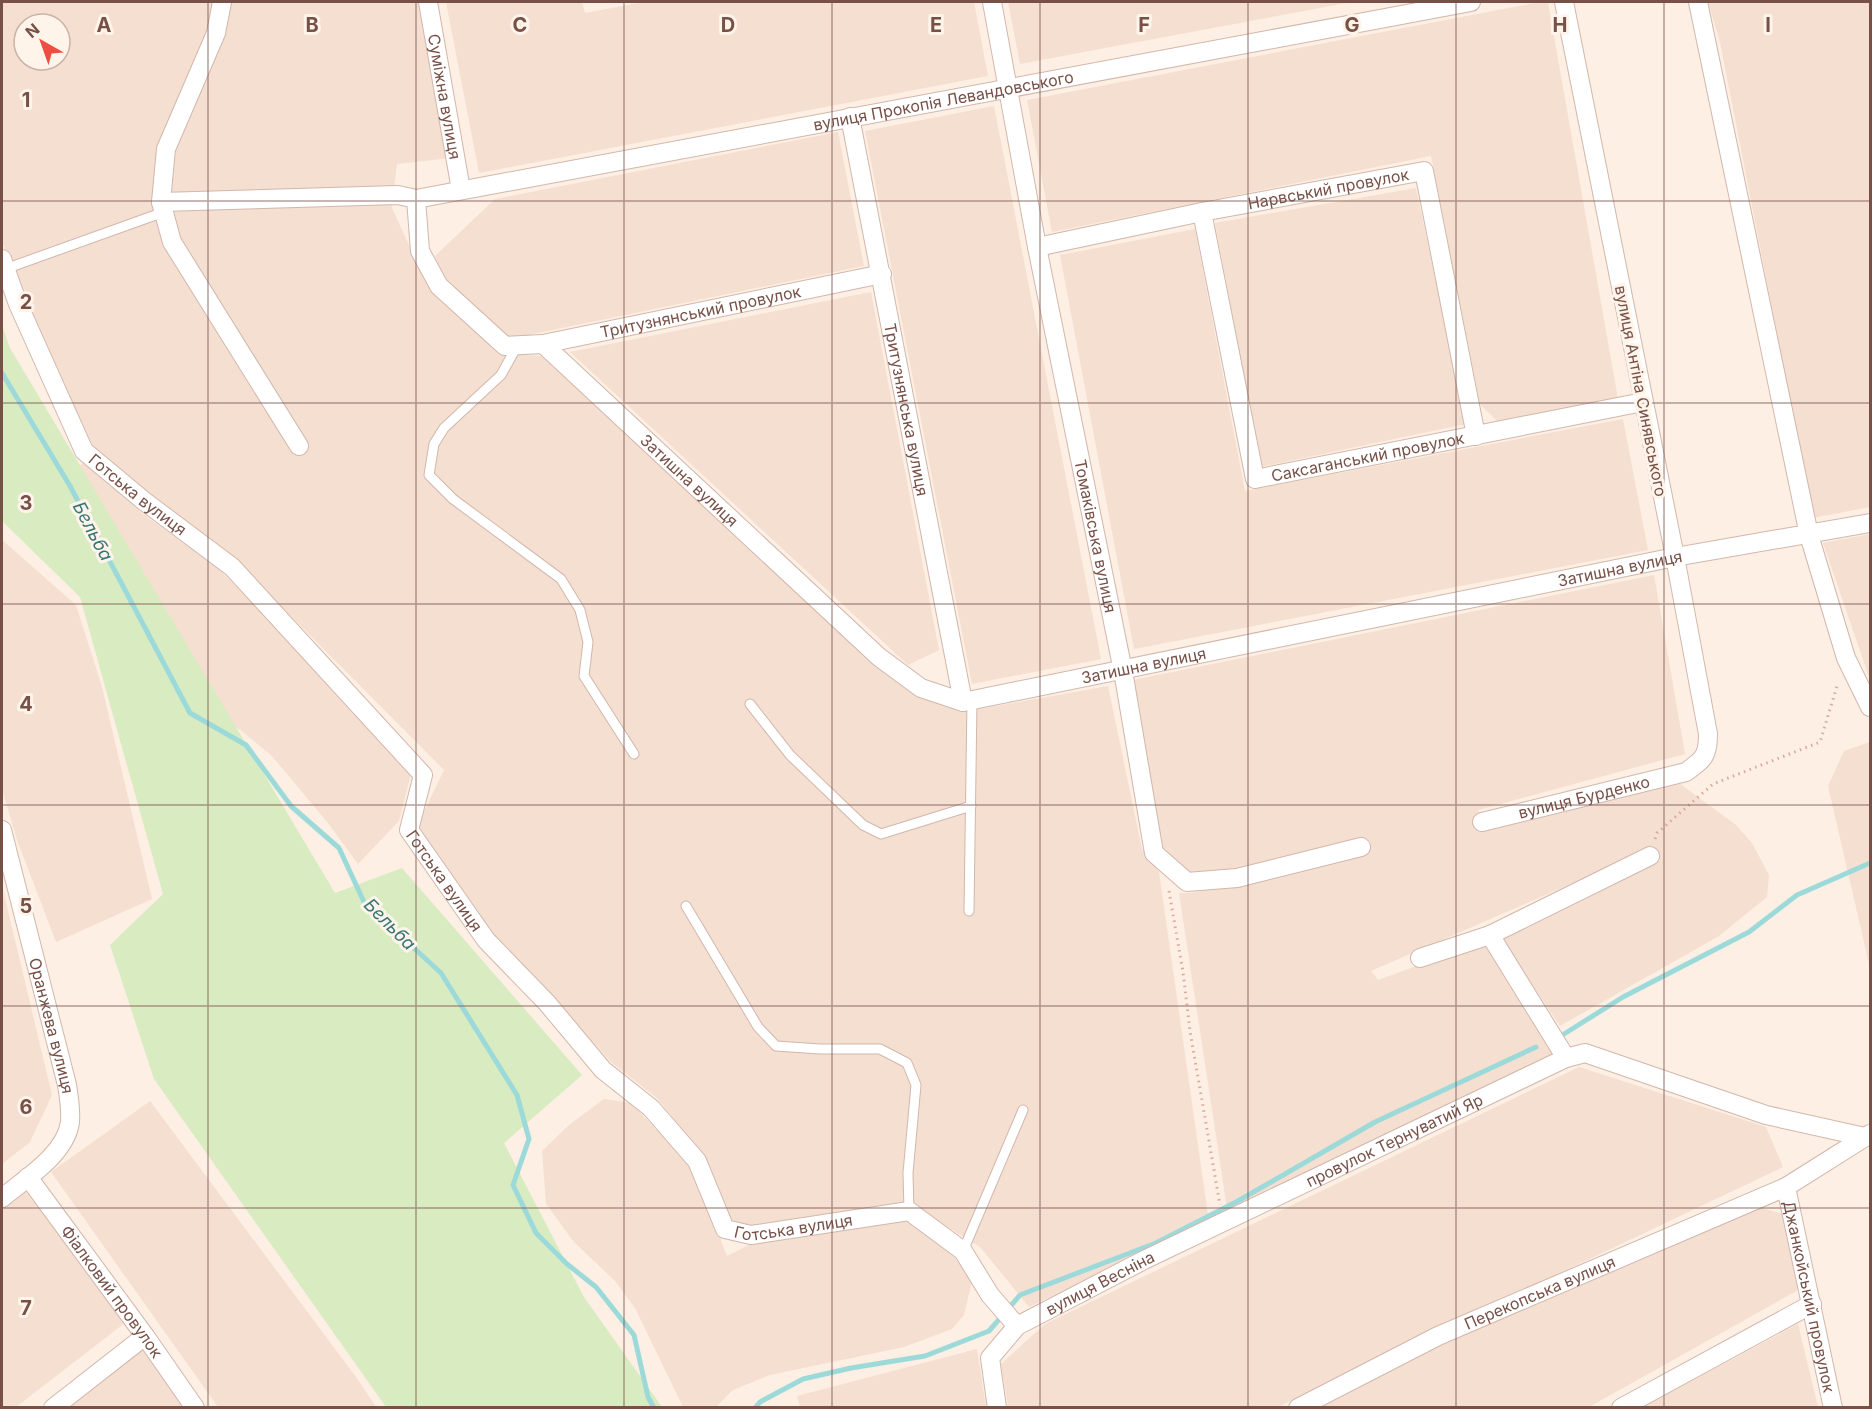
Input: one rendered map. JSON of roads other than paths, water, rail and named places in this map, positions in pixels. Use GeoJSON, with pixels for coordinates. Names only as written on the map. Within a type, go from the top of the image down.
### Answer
{"type":"FeatureCollection","features":[{"type":"Feature","properties":{"kind":"street"},"geometry":{"type":"LineString","coordinates":[[222,2],[216,33],[166,149],[163,207],[172,242],[299,446]]}},
{"type":"Feature","properties":{"kind":"street","name":"Суміжна вулиця"},"geometry":{"type":"LineString","coordinates":[[428,2],[461,190]]}},
{"type":"Feature","properties":{"kind":"street","name":"Томаківська вулиця"},"geometry":{"type":"LineString","coordinates":[[992,2],[1037,247],[1123,671],[1154,854],[1187,882],[1237,878],[1361,847]]}},
{"type":"Feature","properties":{"kind":"street","name":"вулиця Прокопія Левандовського"},"geometry":{"type":"LineString","coordinates":[[163,207],[398,195],[416,199],[1471,2]]}},
{"type":"Feature","properties":{"kind":"street","name":"вулиця Антіна Синявського"},"geometry":{"type":"LineString","coordinates":[[1564,2],[1708,734],[1708,751],[1686,772]]}},
{"type":"Feature","properties":{"kind":"street"},"geometry":{"type":"LineString","coordinates":[[1698,2],[1809,536],[1846,658],[1870,706]]}},
{"type":"Feature","properties":{"kind":"street","name":"Тритузнянська вулиця"},"geometry":{"type":"LineString","coordinates":[[850,117],[968,701]]}},
{"type":"Feature","properties":{"kind":"street","name":"Нарвський провулок"},"geometry":{"type":"LineString","coordinates":[[1037,247],[1202,212],[1424,171],[1476,436]]}},
{"type":"Feature","properties":{"kind":"street"},"geometry":{"type":"LineString","coordinates":[[416,199],[420,251],[439,286],[495,339],[505,346],[517,346]]}},
{"type":"Feature","properties":{"kind":"street","name":"Саксаганський провулок"},"geometry":{"type":"LineString","coordinates":[[1202,212],[1255,479],[1642,402]]}},
{"type":"Feature","properties":{"kind":"street","name":"Готська вулиця"},"geometry":{"type":"LineString","coordinates":[[3,264],[18,304],[84,451],[144,501],[232,567],[423,775],[409,830],[486,940],[547,1003],[603,1070],[651,1108],[697,1161],[725,1229],[751,1235],[909,1211]]}},
{"type":"Feature","properties":{"kind":"street","name":"Тритузнянський провулок"},"geometry":{"type":"LineString","coordinates":[[517,346],[543,344],[882,274]]}},
{"type":"Feature","properties":{"kind":"street","name":"Затишна вулиця"},"geometry":{"type":"LineString","coordinates":[[543,344],[879,657],[921,688],[968,701],[1675,557],[1809,536],[1870,523]]}},
{"type":"Feature","properties":{"kind":"street","name":"вулиця Бурденко"},"geometry":{"type":"LineString","coordinates":[[1482,822],[1686,772]]}},
{"type":"Feature","properties":{"kind":"street","name":"Оранжева вулиця"},"geometry":{"type":"LineString","coordinates":[[2,830],[67,1085],[70,1109],[70,1125],[62,1147],[2,1198]]}},
{"type":"Feature","properties":{"kind":"street"},"geometry":{"type":"LineString","coordinates":[[1420,958],[1490,935],[1650,856]]}},
{"type":"Feature","properties":{"kind":"street"},"geometry":{"type":"LineString","coordinates":[[1490,935],[1566,1058]]}},
{"type":"Feature","properties":{"kind":"street","name":"провулок Тернуватий Яр"},"geometry":{"type":"LineString","coordinates":[[1222,1222],[1566,1058],[1586,1053],[1766,1115],[1868,1135]]}},
{"type":"Feature","properties":{"kind":"street","name":"Перекопська вулиця"},"geometry":{"type":"LineString","coordinates":[[1298,1407],[1438,1336],[1786,1187],[1868,1135]]}},
{"type":"Feature","properties":{"kind":"street","name":"Фіалковий провулок"},"geometry":{"type":"LineString","coordinates":[[28,1177],[195,1407]]}},
{"type":"Feature","properties":{"kind":"street","name":"Джанкойський провулок"},"geometry":{"type":"LineString","coordinates":[[1786,1187],[1833,1407]]}},
{"type":"Feature","properties":{"kind":"street"},"geometry":{"type":"LineString","coordinates":[[909,1211],[963,1251],[990,1295],[1012,1321]]}},
{"type":"Feature","properties":{"kind":"street","name":"вулиця Весніна"},"geometry":{"type":"LineString","coordinates":[[997,1407],[990,1358],[1012,1321],[1222,1222]]}},
{"type":"Feature","properties":{"kind":"street"},"geometry":{"type":"LineString","coordinates":[[1621,1407],[1812,1304]]}},
{"type":"Feature","properties":{"kind":"street"},"geometry":{"type":"LineString","coordinates":[[53,1407],[145,1336]]}},
{"type":"Feature","properties":{"kind":"lane"},"geometry":{"type":"LineString","coordinates":[[3,264],[163,207]]}},
{"type":"Feature","properties":{"kind":"lane"},"geometry":{"type":"LineString","coordinates":[[517,346],[501,375],[444,429],[434,444],[429,475],[453,499],[561,579],[580,610],[588,642],[584,676],[634,754]]}},
{"type":"Feature","properties":{"kind":"lane"},"geometry":{"type":"LineString","coordinates":[[968,701],[969,911]]}},
{"type":"Feature","properties":{"kind":"lane"},"geometry":{"type":"LineString","coordinates":[[750,704],[790,755],[863,825],[881,834],[970,806]]}},
{"type":"Feature","properties":{"kind":"lane"},"geometry":{"type":"LineString","coordinates":[[686,906],[758,1027],[776,1046],[880,1049],[907,1063],[916,1085],[908,1173],[909,1211]]}},
{"type":"Feature","properties":{"kind":"lane"},"geometry":{"type":"LineString","coordinates":[[963,1251],[1023,1110]]}},
{"type":"Feature","properties":{"kind":"waterway","name":"Бельба"},"geometry":{"type":"LineString","coordinates":[[2,373],[70,486],[190,713],[246,745],[291,806],[339,848],[364,902],[441,973],[517,1095],[529,1139],[513,1185],[536,1233],[567,1264],[596,1287],[634,1335],[648,1397],[654,1408]]}},
{"type":"Feature","properties":{"kind":"waterway"},"geometry":{"type":"LineString","coordinates":[[1564,1034],[1623,997],[1749,932],[1797,895],[1870,863]]}},
{"type":"Feature","properties":{"kind":"waterway"},"geometry":{"type":"LineString","coordinates":[[755,1408],[760,1402],[803,1379],[851,1368],[925,1356],[989,1331],[1020,1295],[1156,1243],[1238,1201],[1375,1122],[1536,1047]]}}]}
